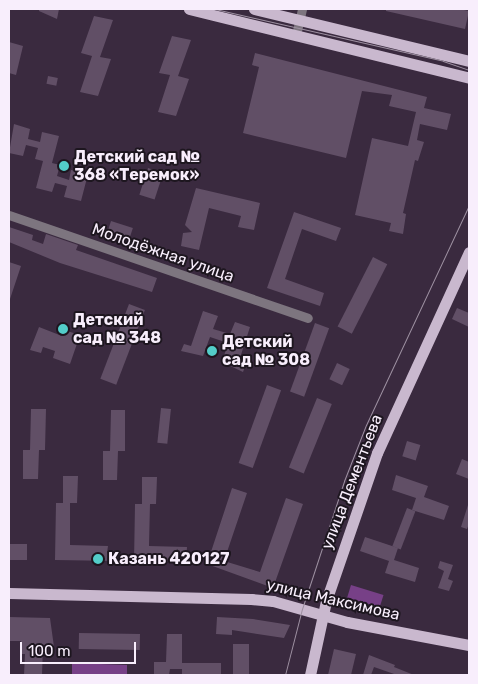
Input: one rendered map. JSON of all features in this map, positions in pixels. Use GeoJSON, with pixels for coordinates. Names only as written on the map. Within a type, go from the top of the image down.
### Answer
{"type":"FeatureCollection","features":[{"type":"Feature","properties":{"kind":"main road"},"geometry":{"type":"LineString","coordinates":[[190,9],[469,78]]}},
{"type":"Feature","properties":{"kind":"main road"},"geometry":{"type":"LineString","coordinates":[[254,9],[301,14],[469,61]]}},
{"type":"Feature","properties":{"kind":"main road","name":"улица Дементьева"},"geometry":{"type":"LineString","coordinates":[[310,675],[324,615],[376,453],[469,252]]}},
{"type":"Feature","properties":{"kind":"main road","name":"улица Максимова"},"geometry":{"type":"LineString","coordinates":[[9,593],[251,599],[469,645]]}},
{"type":"Feature","properties":{"kind":"street"},"geometry":{"type":"LineString","coordinates":[[296,35],[301,14]]}},
{"type":"Feature","properties":{"kind":"street","name":"Молодёжная улица"},"geometry":{"type":"LineString","coordinates":[[9,215],[308,318]]}},
{"type":"Feature","properties":{"kind":"shaded area"},"geometry":{"type":"Polygon","coordinates":[[[351,585],[384,595],[380,607],[347,597],[351,585]]]}},
{"type":"Feature","properties":{"kind":"shaded area"},"geometry":{"type":"Polygon","coordinates":[[[72,663],[127,665],[127,675],[72,675],[72,663]]]}},
{"type":"Feature","properties":{"kind":"building"},"geometry":{"type":"Polygon","coordinates":[[[39,9],[59,9],[57,19],[39,11],[39,9]]]}},
{"type":"Feature","properties":{"kind":"building"},"geometry":{"type":"Polygon","coordinates":[[[386,9],[459,9],[469,11],[465,29],[386,11],[386,9]]]}},
{"type":"Feature","properties":{"kind":"building"},"geometry":{"type":"Polygon","coordinates":[[[94,16],[113,20],[100,57],[111,59],[98,96],[80,92],[92,56],[81,53],[94,16]]]}},
{"type":"Feature","properties":{"kind":"building"},"geometry":{"type":"Polygon","coordinates":[[[172,36],[191,40],[178,76],[189,79],[176,116],[158,112],[170,75],[159,73],[172,36]]]}},
{"type":"Feature","properties":{"kind":"building"},"geometry":{"type":"Polygon","coordinates":[[[9,42],[23,46],[16,75],[9,73],[9,42]]]}},
{"type":"Feature","properties":{"kind":"building"},"geometry":{"type":"Polygon","coordinates":[[[255,53],[427,97],[424,108],[451,114],[447,130],[420,124],[417,140],[424,142],[418,161],[415,160],[403,213],[406,214],[403,234],[389,231],[391,223],[355,215],[372,138],[408,146],[416,112],[389,106],[392,95],[362,91],[346,158],[243,133],[259,67],[252,65],[255,53]]]}},
{"type":"Feature","properties":{"kind":"building"},"geometry":{"type":"Polygon","coordinates":[[[48,76],[58,78],[56,86],[46,84],[48,76]]]}},
{"type":"Feature","properties":{"kind":"building"},"geometry":{"type":"Polygon","coordinates":[[[14,124],[30,129],[28,139],[40,142],[42,132],[59,136],[52,163],[60,165],[57,176],[69,180],[71,170],[88,174],[81,201],[64,197],[67,186],[55,183],[52,192],[36,188],[43,161],[35,159],[38,148],[26,145],[23,156],[9,153],[14,124]]]}},
{"type":"Feature","properties":{"kind":"building"},"geometry":{"type":"Polygon","coordinates":[[[148,168],[163,173],[155,200],[139,195],[148,168]]]}},
{"type":"Feature","properties":{"kind":"building"},"geometry":{"type":"Polygon","coordinates":[[[196,188],[260,203],[254,230],[238,227],[241,216],[209,208],[199,250],[181,246],[183,233],[192,232],[185,225],[196,188]]]}},
{"type":"Feature","properties":{"kind":"building"},"geometry":{"type":"Polygon","coordinates":[[[294,212],[341,228],[336,241],[302,229],[285,279],[324,293],[320,306],[267,288],[294,212]]]}},
{"type":"Feature","properties":{"kind":"building"},"geometry":{"type":"Polygon","coordinates":[[[111,221],[133,228],[130,238],[108,231],[111,221]]]}},
{"type":"Feature","properties":{"kind":"building"},"geometry":{"type":"Polygon","coordinates":[[[9,227],[33,235],[32,240],[43,244],[46,234],[78,245],[76,250],[157,278],[152,292],[60,263],[9,242],[9,227]]]}},
{"type":"Feature","properties":{"kind":"building"},"geometry":{"type":"Polygon","coordinates":[[[373,257],[387,264],[352,334],[338,326],[373,257]]]}},
{"type":"Feature","properties":{"kind":"building"},"geometry":{"type":"Polygon","coordinates":[[[9,262],[21,266],[10,299],[9,299],[9,262]]]}},
{"type":"Feature","properties":{"kind":"building"},"geometry":{"type":"Polygon","coordinates":[[[129,304],[145,310],[116,385],[100,379],[129,304]]]}},
{"type":"Feature","properties":{"kind":"building"},"geometry":{"type":"Polygon","coordinates":[[[457,308],[469,313],[469,327],[452,319],[457,308]]]}},
{"type":"Feature","properties":{"kind":"building"},"geometry":{"type":"Polygon","coordinates":[[[203,311],[218,316],[213,329],[230,334],[235,322],[250,327],[239,361],[246,364],[243,372],[222,362],[228,343],[210,337],[203,356],[181,351],[184,344],[191,346],[203,311]]]}},
{"type":"Feature","properties":{"kind":"building"},"geometry":{"type":"Polygon","coordinates":[[[315,323],[329,328],[304,397],[290,392],[315,323]]]}},
{"type":"Feature","properties":{"kind":"building"},"geometry":{"type":"Polygon","coordinates":[[[39,327],[62,336],[64,330],[80,335],[70,364],[53,358],[55,351],[43,347],[41,353],[30,350],[39,327]]]}},
{"type":"Feature","properties":{"kind":"building"},"geometry":{"type":"Polygon","coordinates":[[[337,363],[350,369],[342,385],[329,379],[337,363]]]}},
{"type":"Feature","properties":{"kind":"building"},"geometry":{"type":"Polygon","coordinates":[[[267,385],[281,390],[253,468],[239,463],[267,385]]]}},
{"type":"Feature","properties":{"kind":"building"},"geometry":{"type":"Polygon","coordinates":[[[317,398],[332,404],[304,474],[289,468],[317,398]]]}},
{"type":"Feature","properties":{"kind":"building"},"geometry":{"type":"Polygon","coordinates":[[[161,408],[171,409],[167,444],[157,443],[161,408]]]}},
{"type":"Feature","properties":{"kind":"building"},"geometry":{"type":"Polygon","coordinates":[[[31,409],[46,409],[45,450],[39,450],[38,479],[23,479],[23,450],[30,450],[31,409]]]}},
{"type":"Feature","properties":{"kind":"building"},"geometry":{"type":"Polygon","coordinates":[[[111,410],[125,410],[125,451],[118,451],[117,480],[103,480],[103,451],[110,451],[111,410]]]}},
{"type":"Feature","properties":{"kind":"building"},"geometry":{"type":"Polygon","coordinates":[[[407,441],[420,445],[416,460],[402,456],[407,441]]]}},
{"type":"Feature","properties":{"kind":"building"},"geometry":{"type":"Polygon","coordinates":[[[462,459],[469,462],[469,479],[456,474],[462,459]]]}},
{"type":"Feature","properties":{"kind":"building"},"geometry":{"type":"Polygon","coordinates":[[[396,475],[428,486],[424,497],[449,506],[444,520],[412,510],[416,498],[392,490],[396,475]]]}},
{"type":"Feature","properties":{"kind":"building"},"geometry":{"type":"Polygon","coordinates":[[[63,476],[78,476],[77,503],[70,503],[70,545],[108,546],[107,553],[118,554],[118,561],[55,560],[56,503],[63,503],[63,476]]]}},
{"type":"Feature","properties":{"kind":"building"},"geometry":{"type":"Polygon","coordinates":[[[142,477],[157,477],[156,504],[150,504],[149,546],[187,547],[186,562],[134,562],[135,504],[142,504],[142,477]]]}},
{"type":"Feature","properties":{"kind":"building"},"geometry":{"type":"Polygon","coordinates":[[[232,488],[247,493],[224,561],[260,572],[286,498],[303,504],[273,588],[207,564],[232,488]]]}},
{"type":"Feature","properties":{"kind":"building"},"geometry":{"type":"Polygon","coordinates":[[[468,505],[469,524],[467,529],[461,527],[468,505]]]}},
{"type":"Feature","properties":{"kind":"building"},"geometry":{"type":"Polygon","coordinates":[[[407,508],[415,511],[401,550],[392,546],[407,508]]]}},
{"type":"Feature","properties":{"kind":"building"},"geometry":{"type":"Polygon","coordinates":[[[365,537],[398,548],[394,560],[419,568],[415,582],[385,573],[389,561],[360,551],[365,537]]]}},
{"type":"Feature","properties":{"kind":"building"},"geometry":{"type":"Polygon","coordinates":[[[9,544],[27,544],[27,560],[9,560],[9,544]]]}},
{"type":"Feature","properties":{"kind":"building"},"geometry":{"type":"Polygon","coordinates":[[[440,561],[453,565],[448,579],[453,581],[449,591],[438,588],[444,571],[438,568],[440,561]]]}},
{"type":"Feature","properties":{"kind":"building"},"geometry":{"type":"Polygon","coordinates":[[[9,617],[50,618],[54,647],[43,646],[42,675],[24,675],[25,654],[21,654],[21,641],[9,641],[9,617]]]}},
{"type":"Feature","properties":{"kind":"building"},"geometry":{"type":"Polygon","coordinates":[[[217,617],[253,619],[290,625],[284,638],[232,630],[232,635],[216,634],[217,617]]]}},
{"type":"Feature","properties":{"kind":"building"},"geometry":{"type":"Polygon","coordinates":[[[79,633],[140,634],[140,650],[79,649],[79,633]]]}},
{"type":"Feature","properties":{"kind":"building"},"geometry":{"type":"Polygon","coordinates":[[[167,634],[182,634],[182,663],[221,663],[221,675],[182,675],[182,669],[170,669],[169,675],[154,675],[154,662],[166,662],[167,634]]]}},
{"type":"Feature","properties":{"kind":"building"},"geometry":{"type":"Polygon","coordinates":[[[233,644],[249,644],[249,675],[233,675],[233,644]]]}},
{"type":"Feature","properties":{"kind":"building"},"geometry":{"type":"Polygon","coordinates":[[[334,649],[356,654],[351,675],[328,675],[334,649]]]}},
{"type":"Feature","properties":{"kind":"building"},"geometry":{"type":"Polygon","coordinates":[[[369,655],[414,675],[397,675],[374,667],[371,675],[363,675],[369,655]]]}},
{"type":"Feature","properties":{"kind":"tram line"},"geometry":{"type":"LineString","coordinates":[[215,9],[443,61],[469,70]]}},
{"type":"Feature","properties":{"kind":"tram line"},"geometry":{"type":"LineString","coordinates":[[285,675],[302,609],[344,481],[366,425],[469,205]]}},
{"type":"Feature","properties":{"kind":"place","name":"Детский сад № 368 «Теремок»"},"geometry":{"type":"Point","coordinates":[64,166]}},
{"type":"Feature","properties":{"kind":"place","name":"Детский сад № 348"},"geometry":{"type":"Point","coordinates":[63,329]}},
{"type":"Feature","properties":{"kind":"place","name":"Детский сад № 308"},"geometry":{"type":"Point","coordinates":[212,351]}},
{"type":"Feature","properties":{"kind":"place","name":"Казань 420127"},"geometry":{"type":"Point","coordinates":[98,559]}}]}
